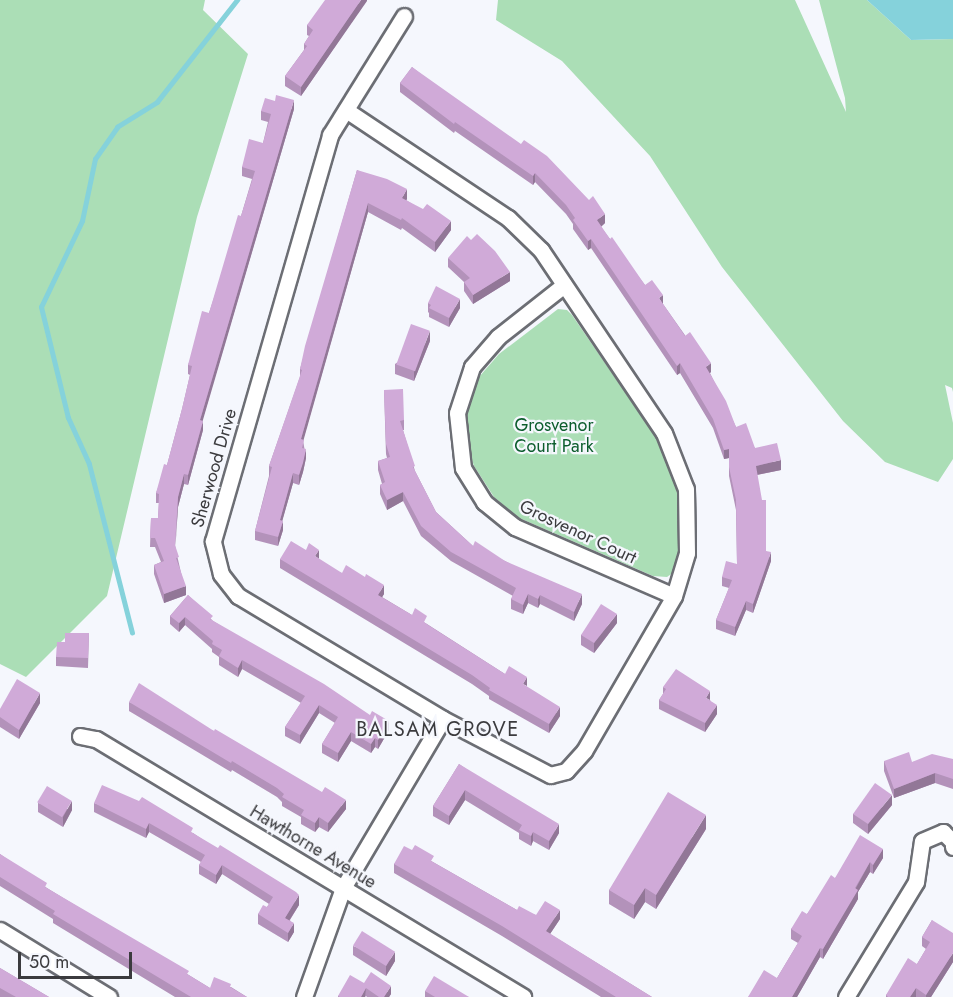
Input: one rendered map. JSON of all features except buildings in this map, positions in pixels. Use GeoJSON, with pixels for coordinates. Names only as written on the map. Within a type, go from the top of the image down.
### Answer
{"type":"FeatureCollection","features":[{"type":"Feature","properties":{"kind":"street","name":"Sherwood Drive"},"geometry":{"type":"LineString","coordinates":[[404,16],[330,135],[213,541],[221,574],[238,596],[443,719],[550,775],[566,771],[584,751],[674,596]]}},
{"type":"Feature","properties":{"kind":"street"},"geometry":{"type":"LineString","coordinates":[[346,110],[508,218],[542,250],[664,433],[686,489],[687,554],[674,596]]}},
{"type":"Feature","properties":{"kind":"street","name":"Grosvenor Court"},"geometry":{"type":"LineString","coordinates":[[564,285],[498,337],[472,368],[457,413],[464,468],[484,502],[514,527],[674,596]]}},
{"type":"Feature","properties":{"kind":"street"},"geometry":{"type":"LineString","coordinates":[[304,997],[343,888],[443,719]]}},
{"type":"Feature","properties":{"kind":"street","name":"Hawthorne Avenue"},"geometry":{"type":"LineString","coordinates":[[80,736],[96,739],[523,997]]}},
{"type":"Feature","properties":{"kind":"street"},"geometry":{"type":"LineString","coordinates":[[846,997],[916,882],[922,841],[943,832],[952,842],[953,847]]}},
{"type":"Feature","properties":{"kind":"street"},"geometry":{"type":"LineString","coordinates":[[0,930],[109,997]]}},
{"type":"Feature","properties":{"kind":"green space"},"geometry":{"type":"Polygon","coordinates":[[[0,0],[205,0],[203,10],[248,54],[197,217],[107,596],[26,677],[0,664],[0,0]]]}},
{"type":"Feature","properties":{"kind":"green space"},"geometry":{"type":"Polygon","coordinates":[[[498,0],[795,0],[846,112],[845,98],[819,0],[867,0],[911,40],[953,39],[953,392],[952,388],[945,385],[953,423],[953,459],[938,482],[885,462],[843,421],[722,267],[650,156],[562,61],[496,20],[498,0]]]}},
{"type":"Feature","properties":{"kind":"green space","name":"Grosvenor Court Park"},"geometry":{"type":"Polygon","coordinates":[[[558,309],[567,310],[572,315],[662,446],[674,478],[681,512],[678,558],[674,572],[667,577],[653,576],[517,517],[494,497],[474,466],[466,440],[465,417],[479,377],[499,354],[558,309]]]}},
{"type":"Feature","properties":{"kind":"water"},"geometry":{"type":"Polygon","coordinates":[[[867,0],[953,0],[953,39],[911,40],[867,0]]]}},
{"type":"Feature","properties":{"kind":"waterway"},"geometry":{"type":"LineString","coordinates":[[132,633],[89,464],[68,418],[41,307],[82,221],[95,159],[117,127],[157,102],[237,0]]}},
{"type":"Feature","properties":{"kind":"district","name":"BALSAM GROVE"},"geometry":{"type":"Point","coordinates":[438,729]}}]}
